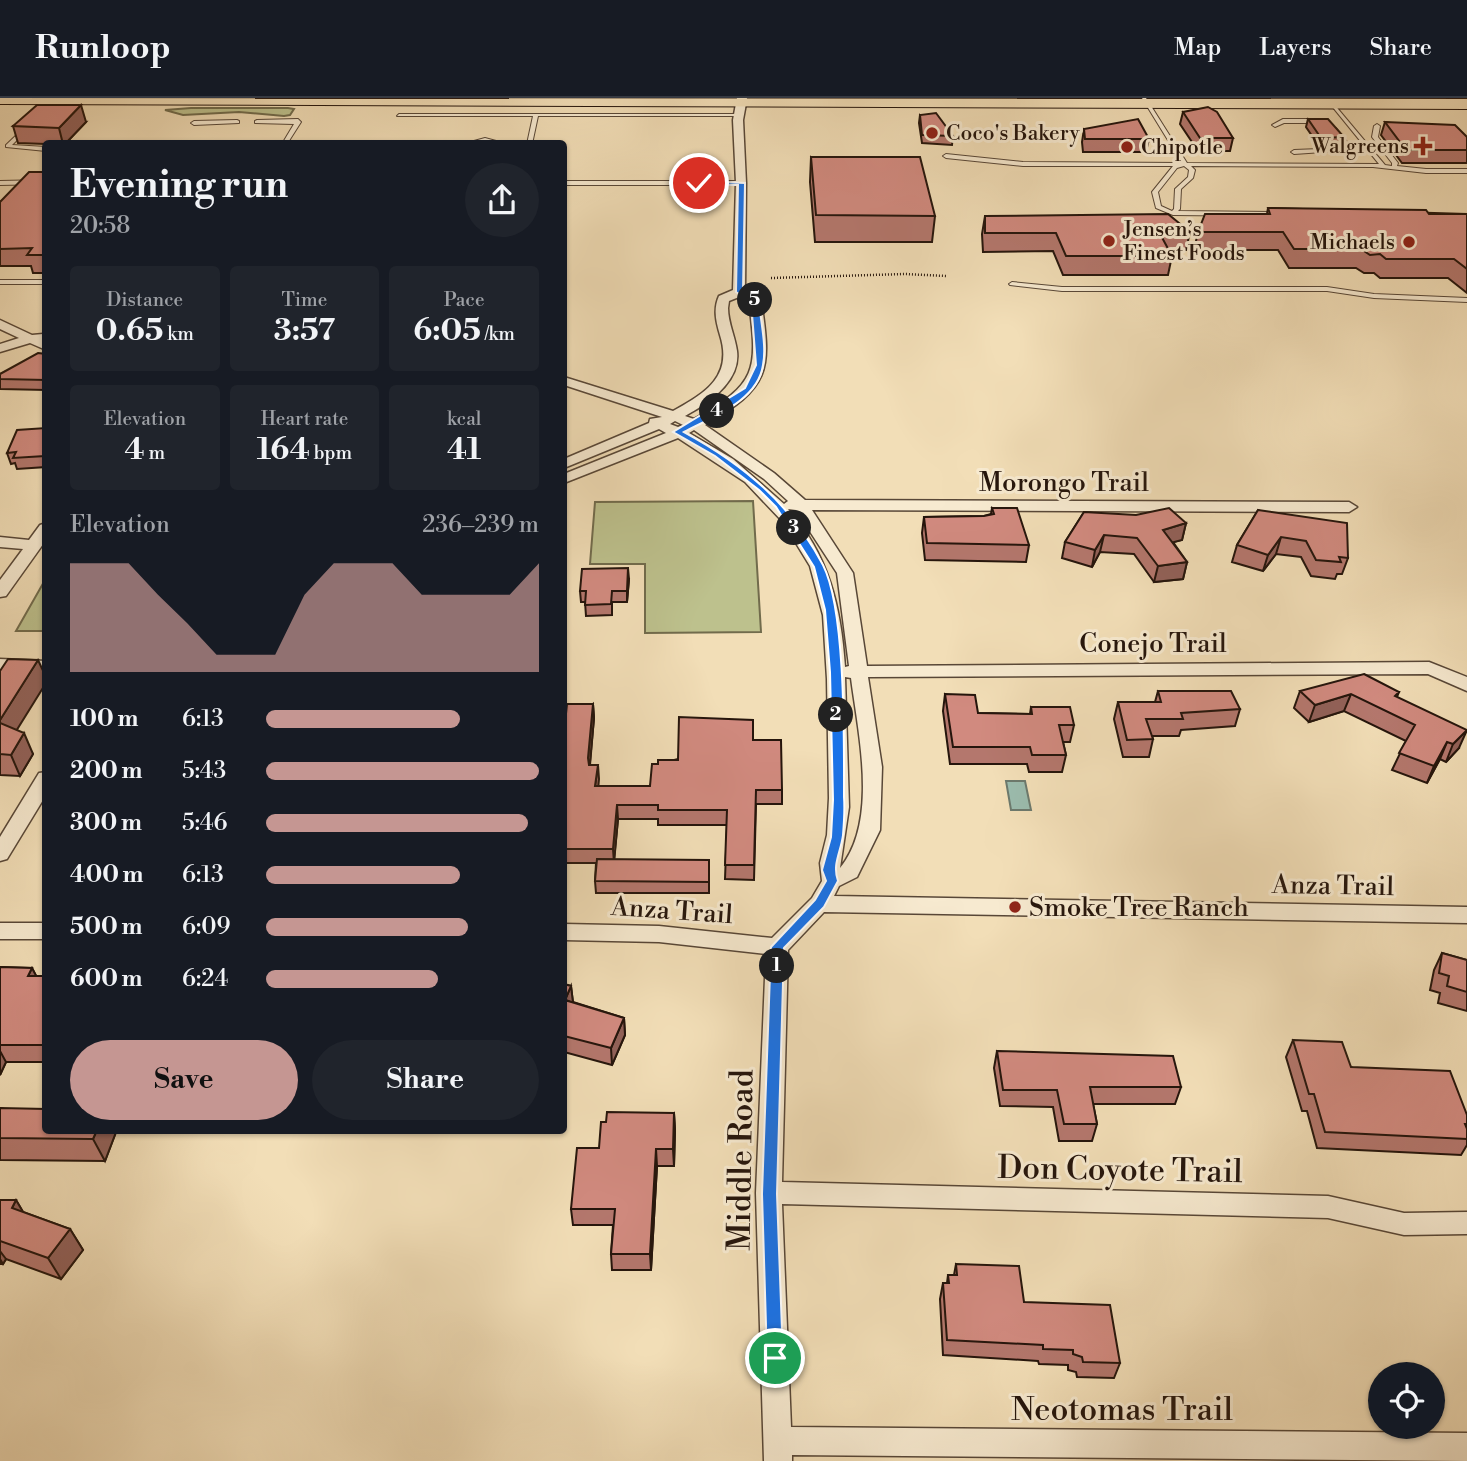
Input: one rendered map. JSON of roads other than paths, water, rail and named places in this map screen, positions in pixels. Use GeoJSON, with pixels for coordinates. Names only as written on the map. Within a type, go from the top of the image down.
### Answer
{"type":"FeatureCollection","features":[{"type":"Feature","properties":{"kind":"main road"},"geometry":{"type":"LineString","coordinates":[[1462,98],[1467,101]]}},
{"type":"Feature","properties":{"kind":"main road"},"geometry":{"type":"LineString","coordinates":[[0,99],[307,99],[397,107]]}},
{"type":"Feature","properties":{"kind":"main road"},"geometry":{"type":"LineString","coordinates":[[298,122],[326,111],[397,107],[1145,101],[1333,104],[1467,101]]}},
{"type":"Feature","properties":{"kind":"street"},"geometry":{"type":"LineString","coordinates":[[739,292],[743,103]]}},
{"type":"Feature","properties":{"kind":"street"},"geometry":{"type":"LineString","coordinates":[[567,463],[674,416],[720,386],[755,300],[739,292]]}},
{"type":"Feature","properties":{"kind":"street"},"geometry":{"type":"LineString","coordinates":[[567,478],[694,424],[749,389],[760,365],[742,335],[719,314],[723,299],[739,292]]}},
{"type":"Feature","properties":{"kind":"street"},"geometry":{"type":"LineString","coordinates":[[0,313],[42,332]]}},
{"type":"Feature","properties":{"kind":"street"},"geometry":{"type":"LineString","coordinates":[[0,324],[42,344]]}},
{"type":"Feature","properties":{"kind":"street"},"geometry":{"type":"LineString","coordinates":[[0,348],[42,335]]}},
{"type":"Feature","properties":{"kind":"street"},"geometry":{"type":"LineString","coordinates":[[567,382],[694,424],[769,476],[801,505],[845,573],[872,766],[870,830],[850,872],[832,881],[819,904],[777,947]]}},
{"type":"Feature","properties":{"kind":"street"},"geometry":{"type":"LineString","coordinates":[[567,395],[603,403],[658,424],[718,454],[762,488],[779,506],[819,567],[830,610],[835,672],[839,800],[837,837],[828,870],[832,881]]}},
{"type":"Feature","properties":{"kind":"street","name":"Morongo Trail"},"geometry":{"type":"LineString","coordinates":[[779,506],[1349,507]]}},
{"type":"Feature","properties":{"kind":"street"},"geometry":{"type":"LineString","coordinates":[[0,592],[42,533]]}},
{"type":"Feature","properties":{"kind":"street"},"geometry":{"type":"LineString","coordinates":[[0,542],[33,545]]}},
{"type":"Feature","properties":{"kind":"street"},"geometry":{"type":"LineString","coordinates":[[0,664],[42,667]]}},
{"type":"Feature","properties":{"kind":"street","name":"Conejo Trail"},"geometry":{"type":"LineString","coordinates":[[835,672],[1429,668],[1448,674],[1467,685]]}},
{"type":"Feature","properties":{"kind":"street"},"geometry":{"type":"LineString","coordinates":[[0,854],[42,785]]}},
{"type":"Feature","properties":{"kind":"street","name":"Anza Trail"},"geometry":{"type":"LineString","coordinates":[[819,904],[1467,915]]}},
{"type":"Feature","properties":{"kind":"street"},"geometry":{"type":"LineString","coordinates":[[0,931],[42,931]]}},
{"type":"Feature","properties":{"kind":"street","name":"Anza Trail"},"geometry":{"type":"LineString","coordinates":[[567,932],[659,934],[777,947]]}},
{"type":"Feature","properties":{"kind":"street","name":"Middle Road"},"geometry":{"type":"LineString","coordinates":[[777,947],[769,1194],[778,1451]]}},
{"type":"Feature","properties":{"kind":"street","name":"Don Coyote Trail"},"geometry":{"type":"LineString","coordinates":[[769,1194],[1328,1207],[1404,1224],[1467,1223]]}},
{"type":"Feature","properties":{"kind":"street","name":"Neotomas Trail"},"geometry":{"type":"LineString","coordinates":[[778,1451],[1467,1447]]}},
{"type":"Feature","properties":{"kind":"lane"},"geometry":{"type":"LineString","coordinates":[[1145,101],[1185,164],[1192,170],[1191,177],[1178,189],[1177,209],[1173,213]]}},
{"type":"Feature","properties":{"kind":"lane"},"geometry":{"type":"LineString","coordinates":[[397,107],[536,115],[743,103]]}},
{"type":"Feature","properties":{"kind":"lane"},"geometry":{"type":"LineString","coordinates":[[1333,104],[1383,166]]}},
{"type":"Feature","properties":{"kind":"lane"},"geometry":{"type":"LineString","coordinates":[[529,140],[536,115]]}},
{"type":"Feature","properties":{"kind":"lane"},"geometry":{"type":"LineString","coordinates":[[1275,125],[1283,121],[1326,122],[1350,149],[1294,152]]}},
{"type":"Feature","properties":{"kind":"lane"},"geometry":{"type":"LineString","coordinates":[[194,122],[237,122]]}},
{"type":"Feature","properties":{"kind":"lane"},"geometry":{"type":"LineString","coordinates":[[257,122],[298,122]]}},
{"type":"Feature","properties":{"kind":"lane"},"geometry":{"type":"LineString","coordinates":[[287,140],[298,122]]}},
{"type":"Feature","properties":{"kind":"lane"},"geometry":{"type":"LineString","coordinates":[[30,124],[8,146],[42,149]]}},
{"type":"Feature","properties":{"kind":"lane"},"geometry":{"type":"LineString","coordinates":[[1377,126],[1375,137],[1395,163],[1394,167]]}},
{"type":"Feature","properties":{"kind":"lane"},"geometry":{"type":"LineString","coordinates":[[946,156],[1023,164],[1383,166],[1467,171]]}},
{"type":"Feature","properties":{"kind":"lane"},"geometry":{"type":"LineString","coordinates":[[1185,164],[1175,167],[1155,192],[1158,207],[1173,213],[1284,214]]}},
{"type":"Feature","properties":{"kind":"lane"},"geometry":{"type":"LineString","coordinates":[[0,183],[42,182]]}},
{"type":"Feature","properties":{"kind":"lane"},"geometry":{"type":"LineString","coordinates":[[567,183],[741,183]]}},
{"type":"Feature","properties":{"kind":"lane"},"geometry":{"type":"LineString","coordinates":[[0,282],[42,282]]}},
{"type":"Feature","properties":{"kind":"lane"},"geometry":{"type":"LineString","coordinates":[[1012,284],[1062,289],[1327,289],[1374,296],[1467,300]]}},
{"type":"Feature","properties":{"kind":"place","name":"Coco's Bakery"},"geometry":{"type":"Point","coordinates":[932,133]}},
{"type":"Feature","properties":{"kind":"place","name":"Walgreens"},"geometry":{"type":"Point","coordinates":[1423,146]}},
{"type":"Feature","properties":{"kind":"place","name":"Chipotle"},"geometry":{"type":"Point","coordinates":[1127,147]}},
{"type":"Feature","properties":{"kind":"place","name":"Jensen’s Finest Foods"},"geometry":{"type":"Point","coordinates":[1109,241]}},
{"type":"Feature","properties":{"kind":"place","name":"Michaels"},"geometry":{"type":"Point","coordinates":[1409,242]}},
{"type":"Feature","properties":{"kind":"place","name":"Smoke Tree Ranch"},"geometry":{"type":"Point","coordinates":[1015,907]}}]}
